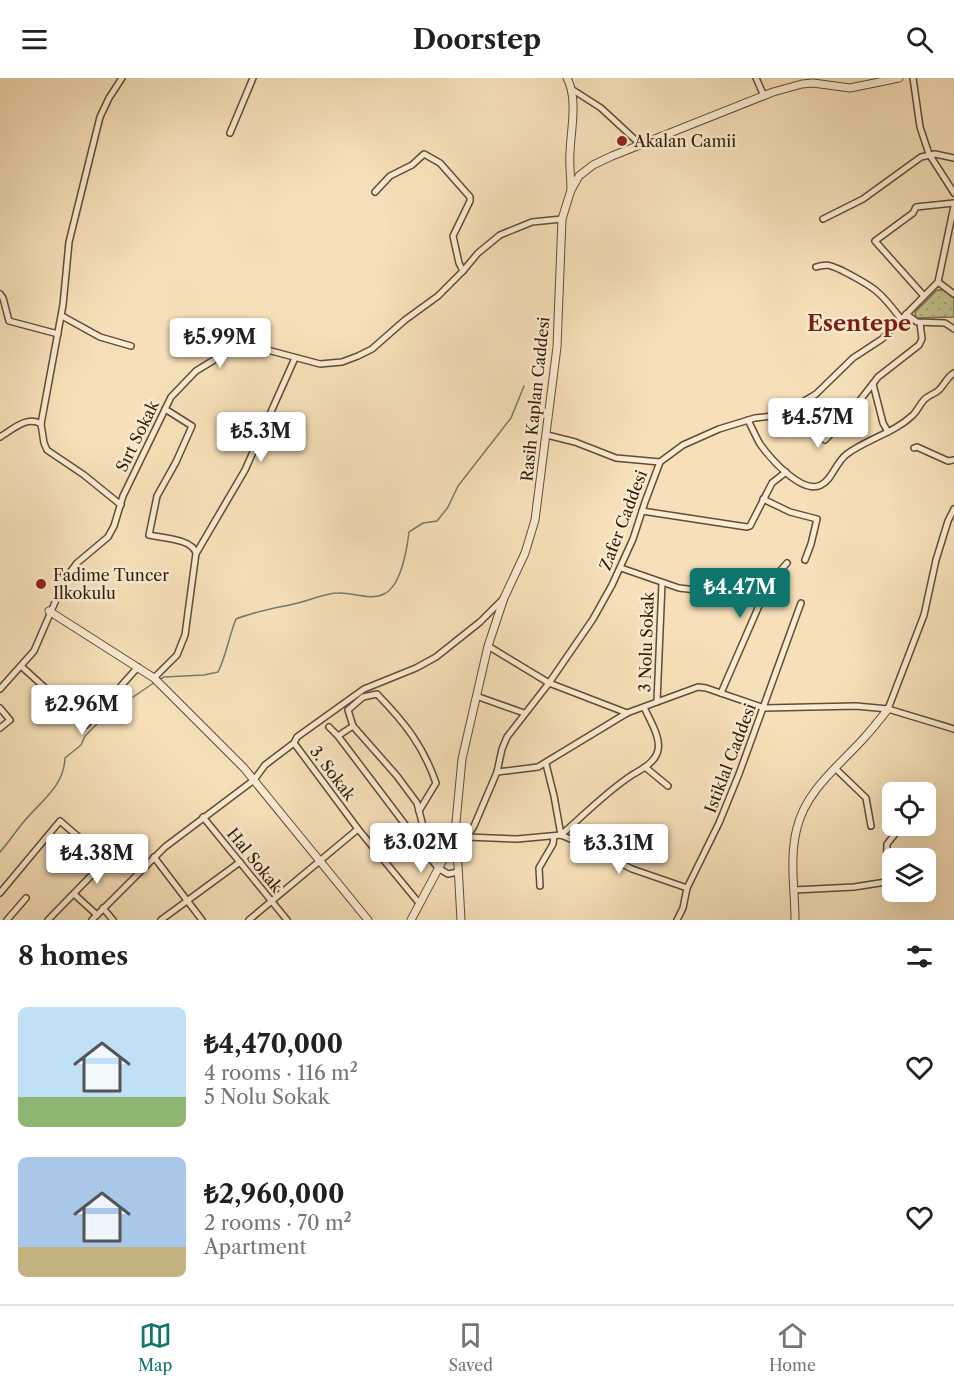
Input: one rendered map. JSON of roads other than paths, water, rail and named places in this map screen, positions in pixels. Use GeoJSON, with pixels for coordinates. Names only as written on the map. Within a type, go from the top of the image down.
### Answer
{"type":"FeatureCollection","features":[{"type":"Feature","properties":{"kind":"street"},"geometry":{"type":"LineString","coordinates":[[121,505],[84,475],[47,450],[41,423],[62,316],[69,242],[100,117],[122,78]]}},
{"type":"Feature","properties":{"kind":"street"},"geometry":{"type":"LineString","coordinates":[[230,133],[253,78]]}},
{"type":"Feature","properties":{"kind":"street"},"geometry":{"type":"LineString","coordinates":[[567,78],[573,90],[570,190]]}},
{"type":"Feature","properties":{"kind":"street"},"geometry":{"type":"LineString","coordinates":[[756,78],[764,96]]}},
{"type":"Feature","properties":{"kind":"street","name":"Rasih Kaplan Caddesi"},"geometry":{"type":"LineString","coordinates":[[461,920],[454,843],[462,759],[488,646],[504,598],[531,536],[547,435],[557,347],[562,219],[570,190],[579,176],[593,165],[764,96],[802,84],[813,83],[850,88],[899,78]]}},
{"type":"Feature","properties":{"kind":"street"},"geometry":{"type":"LineString","coordinates":[[913,78],[920,127],[929,154],[954,193]]}},
{"type":"Feature","properties":{"kind":"street"},"geometry":{"type":"LineString","coordinates":[[573,90],[601,108],[641,145]]}},
{"type":"Feature","properties":{"kind":"street"},"geometry":{"type":"LineString","coordinates":[[375,192],[387,178],[408,168],[424,154],[440,163],[470,197],[453,236],[459,266],[463,271]]}},
{"type":"Feature","properties":{"kind":"street"},"geometry":{"type":"LineString","coordinates":[[823,219],[863,199],[921,157],[935,154],[954,158]]}},
{"type":"Feature","properties":{"kind":"street"},"geometry":{"type":"LineString","coordinates":[[924,296],[875,241],[913,213],[916,207],[954,205],[938,282],[954,294]]}},
{"type":"Feature","properties":{"kind":"street","name":"Sırt Sokak"},"geometry":{"type":"LineString","coordinates":[[0,689],[34,651],[49,611],[65,579],[77,563],[108,537],[114,526],[123,496],[171,397],[196,371],[227,352],[250,346],[324,364],[342,362],[358,356],[372,349],[405,320],[438,296],[478,253],[500,235],[532,222],[562,219]]}},
{"type":"Feature","properties":{"kind":"street"},"geometry":{"type":"LineString","coordinates":[[816,267],[824,264],[833,265],[875,288],[904,316],[920,323],[945,323],[954,330]]}},
{"type":"Feature","properties":{"kind":"street","name":"Zafer Caddesi"},"geometry":{"type":"LineString","coordinates":[[467,837],[497,772],[503,744],[593,619],[621,567],[660,462],[682,445],[719,429],[748,420],[780,415],[816,394],[853,358],[882,339],[938,282]]}},
{"type":"Feature","properties":{"kind":"street"},"geometry":{"type":"LineString","coordinates":[[0,294],[9,321],[58,334]]}},
{"type":"Feature","properties":{"kind":"street"},"geometry":{"type":"LineString","coordinates":[[62,316],[100,337],[131,346]]}},
{"type":"Feature","properties":{"kind":"street"},"geometry":{"type":"LineString","coordinates":[[792,409],[825,440],[847,417],[878,377],[919,345],[922,339],[920,323]]}},
{"type":"Feature","properties":{"kind":"street"},"geometry":{"type":"LineString","coordinates":[[154,678],[177,654],[185,635],[196,553],[245,470],[295,358]]}},
{"type":"Feature","properties":{"kind":"street"},"geometry":{"type":"LineString","coordinates":[[748,420],[760,444],[796,482],[811,488],[816,487],[827,482],[838,461],[845,455],[861,444],[888,432],[914,414],[926,397],[937,392],[954,373]]}},
{"type":"Feature","properties":{"kind":"street"},"geometry":{"type":"LineString","coordinates":[[873,384],[883,423],[888,432]]}},
{"type":"Feature","properties":{"kind":"street"},"geometry":{"type":"LineString","coordinates":[[165,409],[192,426],[157,496],[149,535],[185,543],[192,546],[196,553]]}},
{"type":"Feature","properties":{"kind":"street"},"geometry":{"type":"LineString","coordinates":[[847,417],[855,424]]}},
{"type":"Feature","properties":{"kind":"street"},"geometry":{"type":"LineString","coordinates":[[0,437],[29,421],[41,423]]}},
{"type":"Feature","properties":{"kind":"street"},"geometry":{"type":"LineString","coordinates":[[547,435],[575,442],[616,458],[660,462]]}},
{"type":"Feature","properties":{"kind":"street"},"geometry":{"type":"LineString","coordinates":[[914,448],[917,447],[948,461],[954,460]]}},
{"type":"Feature","properties":{"kind":"street"},"geometry":{"type":"LineString","coordinates":[[642,511],[747,527],[754,520],[772,483],[786,472]]}},
{"type":"Feature","properties":{"kind":"street"},"geometry":{"type":"LineString","coordinates":[[763,498],[790,512],[817,519],[805,560]]}},
{"type":"Feature","properties":{"kind":"street"},"geometry":{"type":"LineString","coordinates":[[795,920],[793,848],[797,827],[815,790],[867,735],[888,709],[924,615],[936,560],[954,509]]}},
{"type":"Feature","properties":{"kind":"street"},"geometry":{"type":"LineString","coordinates":[[721,693],[768,585],[787,563]]}},
{"type":"Feature","properties":{"kind":"street"},"geometry":{"type":"LineString","coordinates":[[621,567],[679,588],[723,593]]}},
{"type":"Feature","properties":{"kind":"street","name":"3 Nolu Sokak"},"geometry":{"type":"LineString","coordinates":[[657,702],[662,583]]}},
{"type":"Feature","properties":{"kind":"street"},"geometry":{"type":"LineString","coordinates":[[74,894],[94,918],[154,857],[254,780],[265,765],[294,743],[297,737],[364,689],[416,668],[436,657],[480,622],[504,598]]}},
{"type":"Feature","properties":{"kind":"street","name":"Istiklal Caddesi"},"geometry":{"type":"LineString","coordinates":[[676,920],[683,908],[687,888],[719,823],[764,708],[801,603]]}},
{"type":"Feature","properties":{"kind":"street"},"geometry":{"type":"LineString","coordinates":[[49,611],[154,678],[254,780],[368,920]]}},
{"type":"Feature","properties":{"kind":"street"},"geometry":{"type":"LineString","coordinates":[[488,646],[549,683],[627,713]]}},
{"type":"Feature","properties":{"kind":"street"},"geometry":{"type":"LineString","coordinates":[[21,666],[86,725],[138,667]]}},
{"type":"Feature","properties":{"kind":"street"},"geometry":{"type":"LineString","coordinates":[[497,772],[530,769],[546,764],[627,713],[698,687],[764,708],[856,706],[888,709],[954,729]]}},
{"type":"Feature","properties":{"kind":"street"},"geometry":{"type":"LineString","coordinates":[[419,811],[436,783],[430,767],[406,724],[377,694],[363,698],[348,710],[354,726],[417,803],[419,811],[423,826],[457,858]]}},
{"type":"Feature","properties":{"kind":"street"},"geometry":{"type":"LineString","coordinates":[[476,696],[524,713]]}},
{"type":"Feature","properties":{"kind":"street"},"geometry":{"type":"LineString","coordinates":[[561,836],[616,786],[645,767],[654,758],[658,749],[657,737],[644,707]]}},
{"type":"Feature","properties":{"kind":"street"},"geometry":{"type":"LineString","coordinates":[[0,708],[10,720],[0,728]]}},
{"type":"Feature","properties":{"kind":"street"},"geometry":{"type":"LineString","coordinates":[[338,736],[354,726]]}},
{"type":"Feature","properties":{"kind":"street"},"geometry":{"type":"LineString","coordinates":[[328,727],[338,736],[438,868],[448,874],[458,872]]}},
{"type":"Feature","properties":{"kind":"street","name":"3. Sokak"},"geometry":{"type":"LineString","coordinates":[[294,743],[358,829],[420,903]]}},
{"type":"Feature","properties":{"kind":"street"},"geometry":{"type":"LineString","coordinates":[[546,764],[561,836]]}},
{"type":"Feature","properties":{"kind":"street"},"geometry":{"type":"LineString","coordinates":[[645,767],[668,786]]}},
{"type":"Feature","properties":{"kind":"street"},"geometry":{"type":"LineString","coordinates":[[835,768],[866,798],[872,826]]}},
{"type":"Feature","properties":{"kind":"street","name":"Hal Sokak"},"geometry":{"type":"LineString","coordinates":[[203,817],[287,920]]}},
{"type":"Feature","properties":{"kind":"street"},"geometry":{"type":"LineString","coordinates":[[0,893],[60,821],[105,860]]}},
{"type":"Feature","properties":{"kind":"street"},"geometry":{"type":"LineString","coordinates":[[249,920],[358,829]]}},
{"type":"Feature","properties":{"kind":"street"},"geometry":{"type":"LineString","coordinates":[[540,886],[539,868],[553,844],[554,836]]}},
{"type":"Feature","properties":{"kind":"street"},"geometry":{"type":"LineString","coordinates":[[411,920],[448,851],[454,843],[467,837],[517,839],[561,836],[632,869],[687,888]]}},
{"type":"Feature","properties":{"kind":"street"},"geometry":{"type":"LineString","coordinates":[[794,890],[854,887],[886,882],[887,844],[894,836]]}},
{"type":"Feature","properties":{"kind":"street"},"geometry":{"type":"LineString","coordinates":[[48,920],[120,844],[126,843],[147,864]]}},
{"type":"Feature","properties":{"kind":"street"},"geometry":{"type":"LineString","coordinates":[[154,857],[202,920]]}},
{"type":"Feature","properties":{"kind":"street"},"geometry":{"type":"LineString","coordinates":[[161,920],[240,862]]}},
{"type":"Feature","properties":{"kind":"street"},"geometry":{"type":"LineString","coordinates":[[7,920],[26,898]]}},
{"type":"Feature","properties":{"kind":"street"},"geometry":{"type":"LineString","coordinates":[[103,908],[113,920]]}},
{"type":"Feature","properties":{"kind":"waterway"},"geometry":{"type":"LineString","coordinates":[[159,680],[164,677],[218,672],[236,619],[333,593],[373,597],[390,590],[402,566],[409,532],[423,523],[437,521],[448,507],[458,486],[511,418],[524,386]]}},
{"type":"Feature","properties":{"kind":"waterway"},"geometry":{"type":"LineString","coordinates":[[0,852],[55,787],[64,769],[65,758],[81,745],[85,736],[104,717],[155,682]]}},
{"type":"Feature","properties":{"kind":"place","name":"Akalan Camii"},"geometry":{"type":"Point","coordinates":[622,141]}},
{"type":"Feature","properties":{"kind":"place","name":"Fadime Tuncer Ilkokulu"},"geometry":{"type":"Point","coordinates":[41,584]}},
{"type":"Feature","properties":{"kind":"district","name":"Esentepe"},"geometry":{"type":"Point","coordinates":[859,323]}}]}
